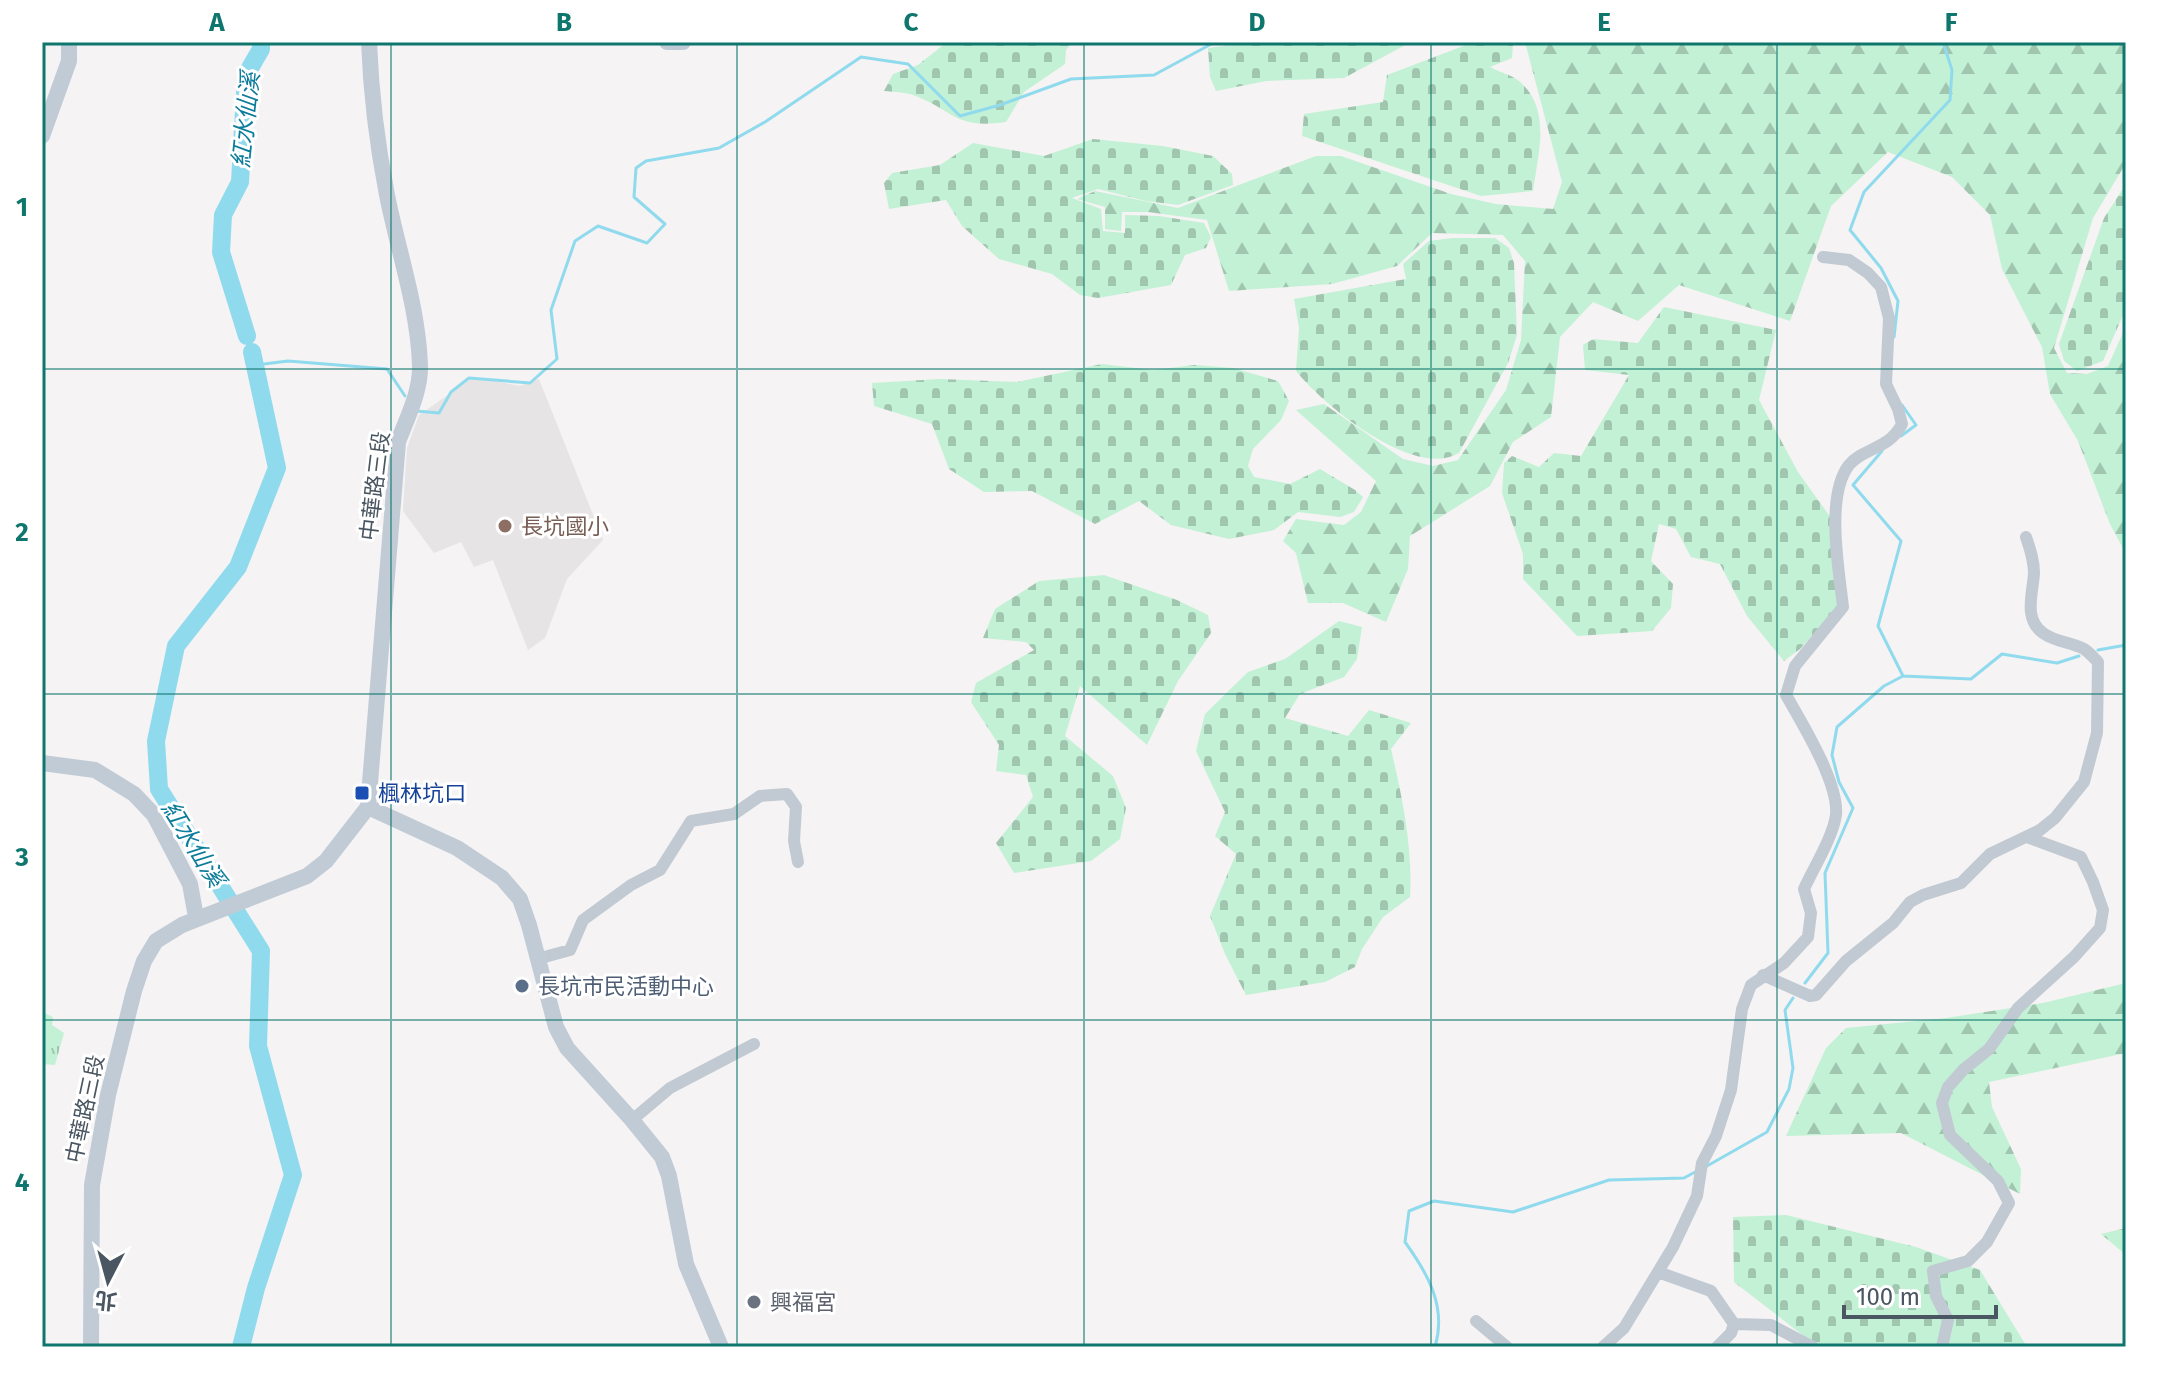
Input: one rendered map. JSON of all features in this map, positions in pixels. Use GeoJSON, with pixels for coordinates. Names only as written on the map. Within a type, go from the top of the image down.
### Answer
{"type":"FeatureCollection","features":[{"type":"Feature","properties":{"kind":"main road"},"geometry":{"type":"LineString","coordinates":[[42,136],[69,61],[69,42]]}},
{"type":"Feature","properties":{"kind":"main road","name":"中華路三段"},"geometry":{"type":"LineString","coordinates":[[91,1347],[92,1185],[108,1095],[144,961],[156,941],[200,916],[307,876],[326,861],[368,807],[398,442],[414,397],[420,365],[410,289],[387,194],[372,99],[369,42]]}},
{"type":"Feature","properties":{"kind":"main road"},"geometry":{"type":"LineString","coordinates":[[667,42],[683,42]]}},
{"type":"Feature","properties":{"kind":"main road"},"geometry":{"type":"LineString","coordinates":[[42,763],[95,770],[134,794],[154,815],[190,884],[200,916]]}},
{"type":"Feature","properties":{"kind":"main road"},"geometry":{"type":"LineString","coordinates":[[368,807],[457,848],[502,878],[520,899],[556,1027],[567,1048],[662,1157],[669,1176],[686,1264],[721,1347]]}},
{"type":"Feature","properties":{"kind":"street"},"geometry":{"type":"LineString","coordinates":[[1603,1347],[1624,1328],[1673,1247],[1697,1196],[1701,1170],[1731,1090],[1742,1009],[1751,985],[1784,963],[1808,937],[1811,913],[1804,889],[1836,813],[1833,790],[1807,730],[1786,695],[1795,666],[1843,607],[1837,552],[1837,492],[1850,464],[1896,437],[1902,424],[1886,384],[1889,318],[1881,287],[1849,260],[1823,257]]}},
{"type":"Feature","properties":{"kind":"street"},"geometry":{"type":"LineString","coordinates":[[1763,975],[1810,996],[1816,995],[1846,961],[1893,923],[1910,902],[1961,883],[1990,854],[2027,837],[2055,818],[2084,782],[2097,733],[2098,662],[2084,649],[2040,632],[2033,619],[2029,598],[2034,576],[2033,556],[2026,537]]}},
{"type":"Feature","properties":{"kind":"street"},"geometry":{"type":"LineString","coordinates":[[537,959],[570,950],[583,920],[631,885],[660,870],[691,821],[734,814],[760,796],[787,794],[796,807],[794,841],[798,862]]}},
{"type":"Feature","properties":{"kind":"street"},"geometry":{"type":"LineString","coordinates":[[1942,1347],[1948,1320],[1936,1296],[1933,1271],[1968,1261],[1987,1242],[2009,1203],[1998,1181],[1950,1135],[1942,1103],[1948,1087],[1989,1049],[2018,1008],[2074,957],[2100,928],[2103,910],[2081,857],[2027,837]]}},
{"type":"Feature","properties":{"kind":"street"},"geometry":{"type":"LineString","coordinates":[[632,1120],[670,1088],[754,1044]]}},
{"type":"Feature","properties":{"kind":"street"},"geometry":{"type":"LineString","coordinates":[[1658,1272],[1711,1291],[1734,1324]]}},
{"type":"Feature","properties":{"kind":"street"},"geometry":{"type":"LineString","coordinates":[[1476,1321],[1507,1347]]}},
{"type":"Feature","properties":{"kind":"street"},"geometry":{"type":"LineString","coordinates":[[1717,1347],[1731,1333],[1734,1324]]}},
{"type":"Feature","properties":{"kind":"street"},"geometry":{"type":"LineString","coordinates":[[1734,1324],[1771,1325],[1813,1347]]}},
{"type":"Feature","properties":{"kind":"shaded area","name":"長坑國小"},"geometry":{"type":"Polygon","coordinates":[[[474,377],[520,386],[539,379],[603,540],[567,579],[545,638],[528,650],[493,560],[474,567],[461,542],[434,553],[403,511],[407,448],[419,415],[474,377]]]}},
{"type":"Feature","properties":{"kind":"green space"},"geometry":{"type":"Polygon","coordinates":[[[947,42],[1073,42],[1066,50],[1065,64],[1024,92],[1006,122],[989,124],[958,118],[912,95],[884,91],[893,74],[918,65],[947,42]]]}},
{"type":"Feature","properties":{"kind":"green space"},"geometry":{"type":"Polygon","coordinates":[[[1257,42],[1411,42],[1344,78],[1266,81],[1216,91],[1210,77],[1208,48],[1257,42]]]}},
{"type":"Feature","properties":{"kind":"green space"},"geometry":{"type":"Polygon","coordinates":[[[1474,42],[1513,43],[1512,58],[1490,67],[1519,81],[1536,105],[1540,133],[1533,191],[1481,196],[1302,136],[1304,114],[1383,102],[1387,75],[1474,42]]]}},
{"type":"Feature","properties":{"kind":"green space"},"geometry":{"type":"Polygon","coordinates":[[[1525,42],[2126,42],[2126,163],[2093,218],[2054,348],[2067,373],[2087,374],[2108,366],[2126,326],[2126,554],[2110,524],[2078,441],[2050,394],[2042,347],[2002,269],[1990,215],[1952,177],[1888,152],[1831,206],[1790,321],[1679,285],[1638,321],[1593,302],[1560,337],[1551,417],[1513,442],[1490,486],[1410,536],[1408,569],[1386,622],[1343,603],[1308,603],[1296,553],[1283,541],[1296,519],[1344,525],[1361,512],[1376,481],[1296,410],[1324,404],[1403,459],[1433,466],[1458,460],[1506,390],[1521,340],[1525,261],[1503,235],[1432,233],[1397,266],[1332,284],[1229,291],[1207,220],[1148,212],[1122,212],[1121,231],[1105,229],[1105,207],[1077,199],[1095,191],[1178,208],[1316,156],[1341,156],[1451,194],[1496,204],[1553,209],[1562,182],[1525,42]]]}},
{"type":"Feature","properties":{"kind":"green space"},"geometry":{"type":"Polygon","coordinates":[[[1093,139],[1163,146],[1213,156],[1232,174],[1233,185],[1178,205],[1098,189],[1072,198],[1101,209],[1103,231],[1125,233],[1125,215],[1159,216],[1204,223],[1211,237],[1206,248],[1185,255],[1171,285],[1098,298],[1080,295],[1052,274],[999,259],[962,226],[946,200],[889,209],[884,183],[892,173],[940,165],[973,143],[1044,156],[1093,139]]]}},
{"type":"Feature","properties":{"kind":"green space"},"geometry":{"type":"Polygon","coordinates":[[[2126,184],[2126,308],[2103,361],[2077,371],[2064,361],[2059,344],[2104,218],[2126,184]]]}},
{"type":"Feature","properties":{"kind":"green space"},"geometry":{"type":"Polygon","coordinates":[[[1495,238],[1509,248],[1514,263],[1517,335],[1508,363],[1459,453],[1440,459],[1395,448],[1371,435],[1327,402],[1296,371],[1299,328],[1294,299],[1406,279],[1403,264],[1429,241],[1495,238]]]}},
{"type":"Feature","properties":{"kind":"green space"},"geometry":{"type":"Polygon","coordinates":[[[1664,307],[1776,330],[1759,400],[1798,472],[1831,518],[1840,605],[1800,649],[1784,661],[1747,616],[1720,564],[1691,557],[1676,529],[1659,524],[1651,561],[1673,584],[1671,608],[1652,631],[1577,636],[1523,579],[1523,554],[1502,493],[1504,463],[1512,456],[1539,467],[1554,453],[1581,456],[1629,375],[1585,370],[1583,345],[1593,339],[1638,343],[1664,307]]]}},
{"type":"Feature","properties":{"kind":"green space"},"geometry":{"type":"Polygon","coordinates":[[[1102,364],[1153,370],[1195,365],[1233,368],[1278,381],[1289,401],[1281,420],[1253,449],[1248,466],[1254,477],[1290,484],[1320,469],[1363,497],[1354,512],[1340,517],[1298,512],[1274,530],[1229,539],[1171,525],[1139,501],[1095,524],[1032,491],[984,492],[949,469],[932,424],[874,406],[872,383],[940,379],[1017,382],[1102,364]]]}},
{"type":"Feature","properties":{"kind":"green space"},"geometry":{"type":"Polygon","coordinates":[[[1104,575],[1177,600],[1208,615],[1211,633],[1178,681],[1147,745],[1080,686],[1065,736],[1113,776],[1126,808],[1120,839],[1091,861],[1014,873],[996,843],[1033,797],[1026,775],[996,771],[999,745],[971,702],[976,683],[1034,650],[1026,642],[983,638],[995,609],[1039,581],[1104,575]]]}},
{"type":"Feature","properties":{"kind":"green space"},"geometry":{"type":"Polygon","coordinates":[[[1339,621],[1362,627],[1357,659],[1344,677],[1300,694],[1285,718],[1348,736],[1369,710],[1411,723],[1391,749],[1408,841],[1410,897],[1383,917],[1362,949],[1355,967],[1325,982],[1246,995],[1210,916],[1236,854],[1215,836],[1225,812],[1196,751],[1205,714],[1248,672],[1285,659],[1339,621]]]}},
{"type":"Feature","properties":{"kind":"green space"},"geometry":{"type":"Polygon","coordinates":[[[2126,983],[2126,1053],[1989,1082],[1992,1107],[2021,1169],[2020,1194],[1901,1133],[1786,1136],[1826,1048],[1846,1028],[1946,1018],[2043,1003],[2126,983]]]}},
{"type":"Feature","properties":{"kind":"green space"},"geometry":{"type":"Polygon","coordinates":[[[42,1012],[53,1017],[52,1025],[64,1033],[55,1065],[42,1064],[42,1012]]]}},
{"type":"Feature","properties":{"kind":"green space"},"geometry":{"type":"Polygon","coordinates":[[[1786,1215],[1916,1247],[1980,1270],[2027,1347],[1818,1347],[1734,1282],[1733,1217],[1786,1215]]]}},
{"type":"Feature","properties":{"kind":"green space"},"geometry":{"type":"Polygon","coordinates":[[[2126,1228],[2126,1255],[2101,1234],[2126,1228]]]}},
{"type":"Feature","properties":{"kind":"waterway","name":"紅水仙溪"},"geometry":{"type":"LineString","coordinates":[[254,42],[261,49]]}},
{"type":"Feature","properties":{"kind":"waterway","name":"紅水仙溪"},"geometry":{"type":"LineString","coordinates":[[247,336],[221,252],[223,215],[240,182],[246,75],[261,49],[261,42]]}},
{"type":"Feature","properties":{"kind":"waterway"},"geometry":{"type":"LineString","coordinates":[[416,411],[439,413],[451,392],[469,378],[530,383],[557,359],[551,310],[575,241],[598,226],[647,243],[665,224],[634,197],[636,168],[646,161],[719,148],[765,122],[861,57],[908,64],[960,116],[1071,79],[1154,75],[1215,42]]}},
{"type":"Feature","properties":{"kind":"waterway"},"geometry":{"type":"LineString","coordinates":[[1894,337],[1898,301],[1881,268],[1850,230],[1864,192],[1950,100],[1952,70],[1943,42]]}},
{"type":"Feature","properties":{"kind":"waterway","name":"紅水仙溪"},"geometry":{"type":"LineString","coordinates":[[241,1347],[256,1288],[293,1175],[258,1046],[261,951],[159,789],[156,741],[176,646],[238,567],[277,468],[252,352]]}},
{"type":"Feature","properties":{"kind":"waterway"},"geometry":{"type":"LineString","coordinates":[[256,365],[288,361],[387,369],[405,396]]}},
{"type":"Feature","properties":{"kind":"waterway"},"geometry":{"type":"LineString","coordinates":[[1901,436],[1916,425],[1902,405]]}},
{"type":"Feature","properties":{"kind":"waterway"},"geometry":{"type":"LineString","coordinates":[[1805,983],[1828,953],[1825,873],[1853,808],[1839,782],[1832,755],[1837,727],[1884,686],[1903,676],[1878,626],[1901,541],[1853,485],[1882,451]]}},
{"type":"Feature","properties":{"kind":"waterway"},"geometry":{"type":"LineString","coordinates":[[2098,650],[2126,645]]}},
{"type":"Feature","properties":{"kind":"waterway"},"geometry":{"type":"LineString","coordinates":[[1903,676],[1971,679],[2002,654],[2057,663],[2079,656]]}},
{"type":"Feature","properties":{"kind":"waterway"},"geometry":{"type":"LineString","coordinates":[[1707,1166],[1767,1132],[1789,1089],[1793,1068],[1785,1010],[1793,998]]}},
{"type":"Feature","properties":{"kind":"waterway"},"geometry":{"type":"LineString","coordinates":[[1435,1347],[1439,1318],[1437,1305],[1428,1279],[1405,1242],[1409,1211],[1434,1201],[1513,1212],[1609,1180],[1684,1178],[1697,1171]]}},
{"type":"Feature","properties":{"kind":"place","name":"長坑國小"},"geometry":{"type":"Point","coordinates":[505,526]}},
{"type":"Feature","properties":{"kind":"place","name":"楓林坑口"},"geometry":{"type":"Point","coordinates":[362,793]}},
{"type":"Feature","properties":{"kind":"place","name":"長坑市民活動中心"},"geometry":{"type":"Point","coordinates":[522,986]}},
{"type":"Feature","properties":{"kind":"place","name":"興福宮"},"geometry":{"type":"Point","coordinates":[754,1302]}}]}
